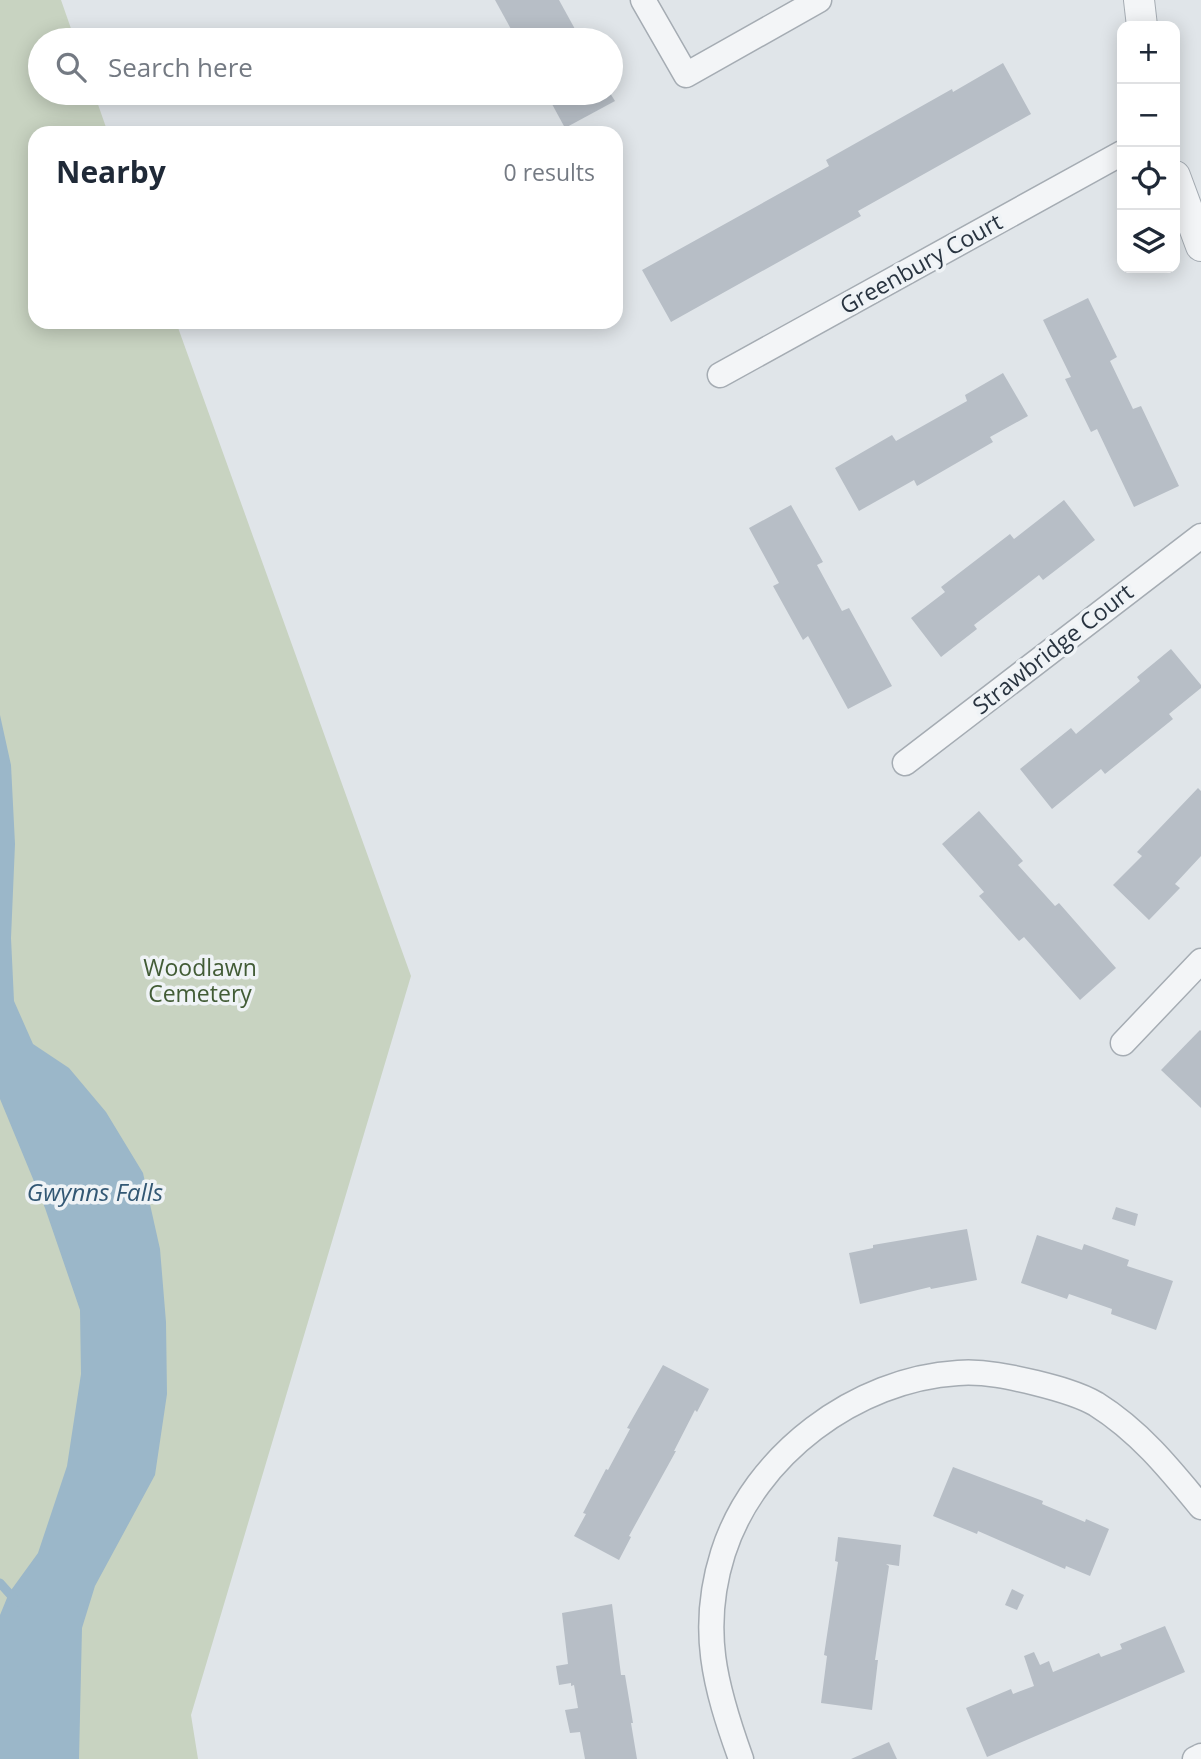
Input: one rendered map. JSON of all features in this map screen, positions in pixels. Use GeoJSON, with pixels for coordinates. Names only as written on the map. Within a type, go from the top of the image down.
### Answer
{"type":"FeatureCollection","features":[{"type":"Feature","properties":{"kind":"street"},"geometry":{"type":"LineString","coordinates":[[643,0],[686,75],[819,0]]}},
{"type":"Feature","properties":{"kind":"street"},"geometry":{"type":"LineString","coordinates":[[1139,0],[1141,21]]}},
{"type":"Feature","properties":{"kind":"street","name":"Greenbury Court"},"geometry":{"type":"LineString","coordinates":[[720,375],[1117,156]]}},
{"type":"Feature","properties":{"kind":"street"},"geometry":{"type":"LineString","coordinates":[[1180,189],[1201,246]]}},
{"type":"Feature","properties":{"kind":"street","name":"Strawbridge Court"},"geometry":{"type":"LineString","coordinates":[[905,763],[1201,536]]}},
{"type":"Feature","properties":{"kind":"street"},"geometry":{"type":"LineString","coordinates":[[1123,1043],[1201,961]]}},
{"type":"Feature","properties":{"kind":"street"},"geometry":{"type":"LineString","coordinates":[[741,1759],[722,1705],[712,1658],[712,1611],[723,1553],[746,1501],[773,1465],[816,1427],[862,1400],[910,1381],[959,1373],[1010,1376],[1057,1388],[1094,1403],[1129,1427],[1160,1457],[1201,1507]]}},
{"type":"Feature","properties":{"kind":"street"},"geometry":{"type":"LineString","coordinates":[[1195,1759],[1201,1756]]}},
{"type":"Feature","properties":{"kind":"green space","name":"Woodlawn Cemetery"},"geometry":{"type":"Polygon","coordinates":[[[0,0],[61,0],[71,28],[28,28],[28,105],[98,105],[106,126],[28,126],[28,329],[179,329],[411,976],[191,1715],[198,1759],[0,1759],[0,0]]]}},
{"type":"Feature","properties":{"kind":"water","name":"Gwynns Falls"},"geometry":{"type":"Polygon","coordinates":[[[0,715],[11,765],[15,844],[11,938],[14,1001],[33,1044],[69,1068],[106,1112],[143,1173],[160,1249],[166,1322],[167,1394],[155,1475],[95,1586],[82,1628],[79,1759],[0,1759],[0,1615],[9,1593],[38,1553],[67,1466],[81,1374],[80,1310],[45,1208],[0,1099],[0,715]]]}},
{"type":"Feature","properties":{"kind":"building"},"geometry":{"type":"Polygon","coordinates":[[[495,0],[559,0],[574,28],[510,28],[495,0]]]}},
{"type":"Feature","properties":{"kind":"building"},"geometry":{"type":"Polygon","coordinates":[[[1003,63],[1031,114],[858,211],[861,216],[671,322],[642,270],[829,166],[826,160],[1003,63]]]}},
{"type":"Feature","properties":{"kind":"building"},"geometry":{"type":"Polygon","coordinates":[[[553,105],[608,105],[569,126],[564,126],[553,105]]]}},
{"type":"Feature","properties":{"kind":"building"},"geometry":{"type":"Polygon","coordinates":[[[1088,298],[1117,357],[1110,361],[1133,409],[1141,406],[1179,486],[1134,507],[1097,429],[1091,432],[1065,379],[1071,377],[1043,320],[1088,298]]]}},
{"type":"Feature","properties":{"kind":"building"},"geometry":{"type":"Polygon","coordinates":[[[1003,373],[1028,416],[990,437],[993,442],[917,486],[914,480],[859,511],[835,468],[892,435],[896,441],[967,401],[965,395],[1003,373]]]}},
{"type":"Feature","properties":{"kind":"building"},"geometry":{"type":"Polygon","coordinates":[[[1064,500],[1095,540],[1043,580],[1039,575],[974,625],[977,629],[941,657],[911,618],[945,592],[941,587],[1010,534],[1014,539],[1064,500]]]}},
{"type":"Feature","properties":{"kind":"building"},"geometry":{"type":"Polygon","coordinates":[[[791,505],[823,562],[817,565],[842,611],[849,608],[892,686],[848,709],[808,636],[803,640],[773,586],[779,583],[749,528],[791,505]]]}},
{"type":"Feature","properties":{"kind":"building"},"geometry":{"type":"Polygon","coordinates":[[[1171,649],[1201,688],[1169,714],[1173,719],[1105,774],[1101,769],[1052,809],[1020,769],[1071,728],[1076,734],[1140,681],[1137,677],[1171,649]]]}},
{"type":"Feature","properties":{"kind":"building"},"geometry":{"type":"Polygon","coordinates":[[[1198,788],[1201,791],[1201,856],[1175,884],[1180,888],[1149,920],[1113,885],[1142,856],[1137,852],[1198,788]]]}},
{"type":"Feature","properties":{"kind":"building"},"geometry":{"type":"Polygon","coordinates":[[[979,811],[1023,861],[1018,865],[1055,906],[1059,903],[1116,968],[1080,1000],[1024,937],[1019,941],[979,896],[984,892],[942,844],[979,811]]]}},
{"type":"Feature","properties":{"kind":"building"},"geometry":{"type":"Polygon","coordinates":[[[1201,1031],[1201,1108],[1161,1070],[1201,1031]]]}},
{"type":"Feature","properties":{"kind":"building"},"geometry":{"type":"Polygon","coordinates":[[[1116,1207],[1138,1214],[1135,1226],[1112,1219],[1116,1207]]]}},
{"type":"Feature","properties":{"kind":"building"},"geometry":{"type":"Polygon","coordinates":[[[967,1229],[977,1280],[931,1289],[930,1287],[860,1304],[849,1253],[873,1248],[873,1245],[967,1229]]]}},
{"type":"Feature","properties":{"kind":"building"},"geometry":{"type":"Polygon","coordinates":[[[1037,1235],[1082,1250],[1084,1244],[1129,1260],[1127,1266],[1173,1281],[1156,1330],[1111,1314],[1112,1309],[1069,1294],[1067,1299],[1021,1283],[1037,1235]]]}},
{"type":"Feature","properties":{"kind":"building"},"geometry":{"type":"Polygon","coordinates":[[[663,1365],[709,1389],[697,1412],[695,1410],[619,1560],[574,1536],[606,1469],[608,1470],[630,1429],[627,1428],[663,1365]]]}},
{"type":"Feature","properties":{"kind":"building"},"geometry":{"type":"Polygon","coordinates":[[[953,1467],[1043,1501],[1042,1504],[1085,1522],[1086,1519],[1109,1529],[1090,1576],[1066,1566],[1065,1569],[978,1531],[977,1534],[933,1516],[953,1467]]]}},
{"type":"Feature","properties":{"kind":"building"},"geometry":{"type":"Polygon","coordinates":[[[838,1537],[901,1545],[899,1566],[886,1564],[889,1566],[875,1660],[878,1660],[872,1710],[821,1703],[827,1656],[824,1655],[838,1562],[835,1561],[838,1537]]]}},
{"type":"Feature","properties":{"kind":"building"},"geometry":{"type":"Polygon","coordinates":[[[1012,1589],[1024,1595],[1017,1610],[1005,1605],[1012,1589]]]}},
{"type":"Feature","properties":{"kind":"building"},"geometry":{"type":"Polygon","coordinates":[[[612,1604],[621,1675],[625,1675],[637,1759],[585,1759],[580,1732],[570,1733],[565,1710],[578,1708],[574,1685],[559,1685],[556,1666],[568,1664],[562,1613],[612,1604]]]}},
{"type":"Feature","properties":{"kind":"building"},"geometry":{"type":"Polygon","coordinates":[[[1165,1626],[1185,1672],[987,1757],[966,1708],[1011,1689],[1013,1694],[1034,1686],[1024,1656],[1034,1652],[1040,1665],[1049,1661],[1053,1672],[1099,1653],[1101,1657],[1122,1649],[1120,1644],[1165,1626]]]}},
{"type":"Feature","properties":{"kind":"building"},"geometry":{"type":"Polygon","coordinates":[[[889,1742],[897,1759],[851,1759],[889,1742]]]}},
{"type":"Feature","properties":{"kind":"waterway"},"geometry":{"type":"LineString","coordinates":[[0,1583],[17,1602]]}}]}
